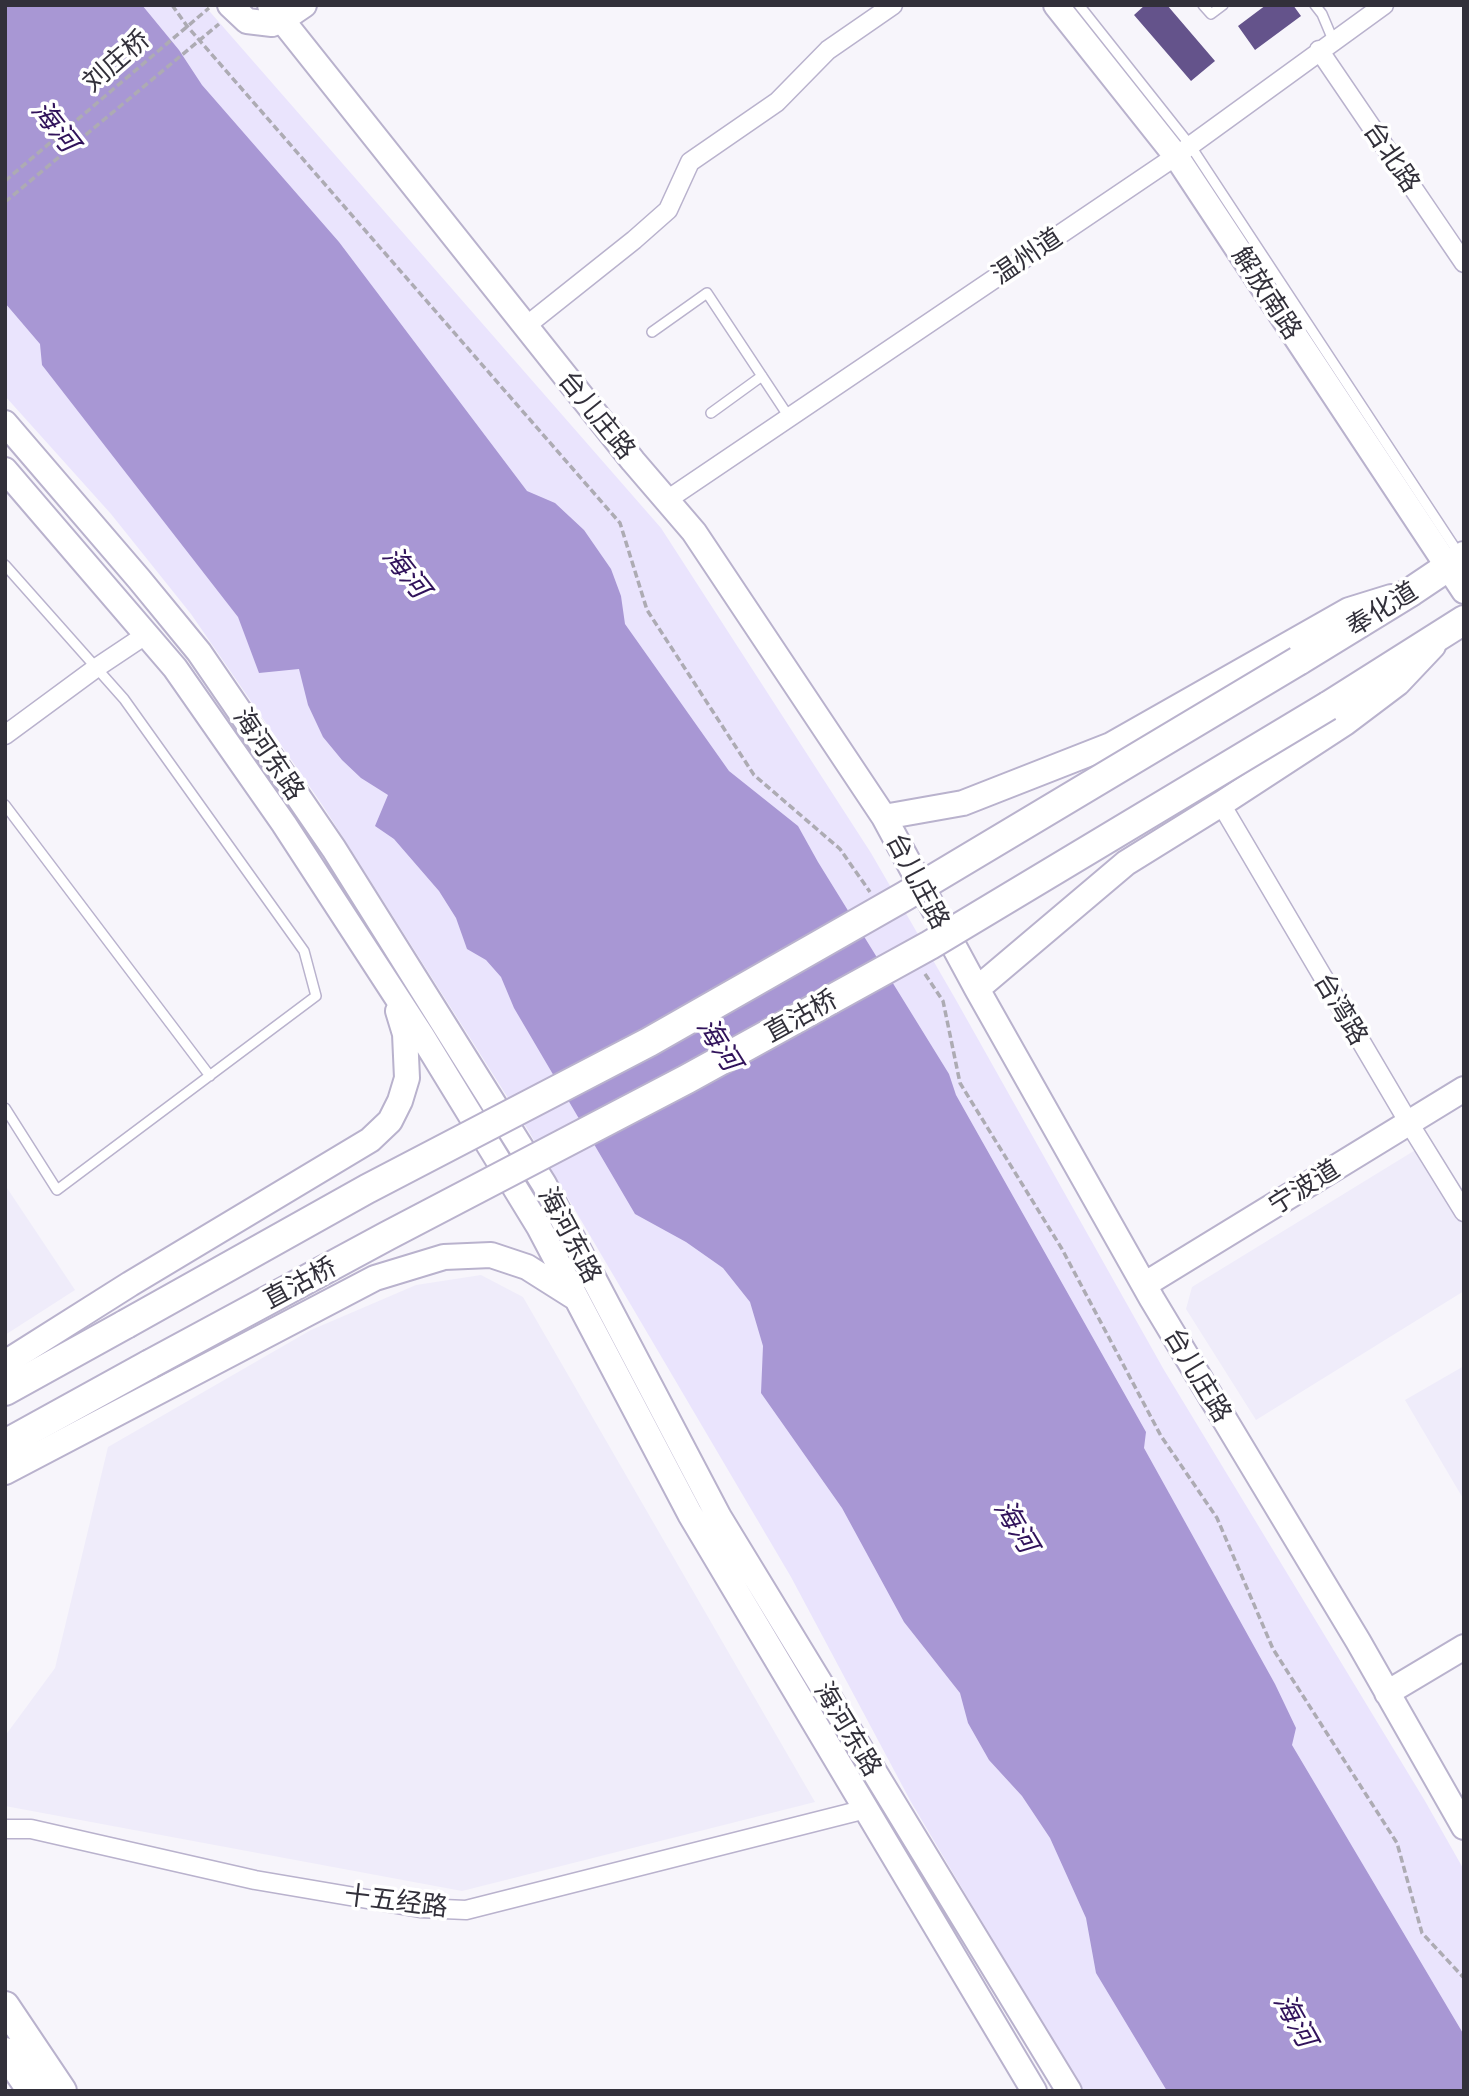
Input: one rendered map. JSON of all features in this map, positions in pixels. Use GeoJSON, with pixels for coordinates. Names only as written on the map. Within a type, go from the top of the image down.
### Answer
{"type":"FeatureCollection","features":[{"type":"Feature","properties":{"kind":"main road"},"geometry":{"type":"LineString","coordinates":[[226,7],[247,21],[272,24],[276,13],[304,5]]}},
{"type":"Feature","properties":{"kind":"main road","name":"解放南路"},"geometry":{"type":"LineString","coordinates":[[1056,5],[1183,150],[1459,561],[1464,591]]}},
{"type":"Feature","properties":{"kind":"main road","name":"台儿庄路"},"geometry":{"type":"LineString","coordinates":[[276,13],[633,461],[694,532],[884,817],[976,989],[1144,1285],[1351,1629],[1464,1826]]}},
{"type":"Feature","properties":{"kind":"main road","name":"海河东路"},"geometry":{"type":"LineString","coordinates":[[5,423],[199,652],[334,849],[544,1184],[719,1517],[1069,2091]]}},
{"type":"Feature","properties":{"kind":"main road","name":"海河东路"},"geometry":{"type":"LineString","coordinates":[[5,470],[175,668],[285,824],[388,984],[539,1227],[690,1514],[1034,2091]]}},
{"type":"Feature","properties":{"kind":"main road","name":"奉化道"},"geometry":{"type":"LineString","coordinates":[[1298,661],[1459,561]]}},
{"type":"Feature","properties":{"kind":"main road"},"geometry":{"type":"LineString","coordinates":[[884,817],[963,803],[1111,745],[1349,610],[1412,591]]}},
{"type":"Feature","properties":{"kind":"main road"},"geometry":{"type":"LineString","coordinates":[[976,989],[1126,863],[1345,723],[1398,683],[1454,627]]}},
{"type":"Feature","properties":{"kind":"main road","name":"奉化道"},"geometry":{"type":"LineString","coordinates":[[1328,706],[1454,627]]}},
{"type":"Feature","properties":{"kind":"main road","name":"直沽桥"},"geometry":{"type":"LineString","coordinates":[[5,1391],[367,1189],[649,1042],[905,896],[1298,661]]}},
{"type":"Feature","properties":{"kind":"main road","name":"直沽桥"},"geometry":{"type":"LineString","coordinates":[[5,1444],[387,1236],[687,1079],[918,951],[1328,706]]}},
{"type":"Feature","properties":{"kind":"main road"},"geometry":{"type":"LineString","coordinates":[[5,1363],[130,1284],[343,1158],[370,1140],[390,1121],[407,1078],[407,1056],[405,1034],[388,984]]}},
{"type":"Feature","properties":{"kind":"main road","name":"宁波道"},"geometry":{"type":"LineString","coordinates":[[1144,1285],[1464,1088]]}},
{"type":"Feature","properties":{"kind":"main road"},"geometry":{"type":"LineString","coordinates":[[5,1472],[375,1278],[444,1257],[491,1255],[527,1267],[577,1299]]}},
{"type":"Feature","properties":{"kind":"main road"},"geometry":{"type":"LineString","coordinates":[[1387,1693],[1464,1647]]}},
{"type":"Feature","properties":{"kind":"main road"},"geometry":{"type":"LineString","coordinates":[[5,2006],[62,2091]]}},
{"type":"Feature","properties":{"kind":"main road"},"geometry":{"type":"LineString","coordinates":[[5,2052],[32,2091]]}},
{"type":"Feature","properties":{"kind":"street"},"geometry":{"type":"LineString","coordinates":[[526,326],[668,210],[690,162],[777,102],[828,50],[893,5]]}},
{"type":"Feature","properties":{"kind":"street","name":"温州道"},"geometry":{"type":"LineString","coordinates":[[667,500],[1183,150],[1384,5]]}},
{"type":"Feature","properties":{"kind":"street","name":"台北路"},"geometry":{"type":"LineString","coordinates":[[1326,45],[1464,263]]}},
{"type":"Feature","properties":{"kind":"street"},"geometry":{"type":"LineString","coordinates":[[5,735],[147,634]]}},
{"type":"Feature","properties":{"kind":"street","name":"台湾路"},"geometry":{"type":"LineString","coordinates":[[1221,804],[1464,1212]]}},
{"type":"Feature","properties":{"kind":"street","name":"十五经路"},"geometry":{"type":"LineString","coordinates":[[5,1829],[31,1829],[256,1880],[420,1908],[466,1910],[866,1809]]}},
{"type":"Feature","properties":{"kind":"lane","name":"解放南路"},"geometry":{"type":"LineString","coordinates":[[1079,5],[1183,150]]}},
{"type":"Feature","properties":{"kind":"lane"},"geometry":{"type":"LineString","coordinates":[[1203,5],[1211,14],[1223,5]]}},
{"type":"Feature","properties":{"kind":"lane"},"geometry":{"type":"LineString","coordinates":[[1315,5],[1322,14],[1326,45]]}},
{"type":"Feature","properties":{"kind":"lane"},"geometry":{"type":"LineString","coordinates":[[652,332],[707,293],[789,416]]}},
{"type":"Feature","properties":{"kind":"lane"},"geometry":{"type":"LineString","coordinates":[[711,413],[762,376]]}},
{"type":"Feature","properties":{"kind":"lane"},"geometry":{"type":"LineString","coordinates":[[5,565],[124,699],[304,951],[316,996],[57,1190],[5,1108]]}},
{"type":"Feature","properties":{"kind":"lane"},"geometry":{"type":"LineString","coordinates":[[5,805],[210,1076]]}},
{"type":"Feature","properties":{"kind":"path","name":"刘庄桥"},"geometry":{"type":"LineString","coordinates":[[5,181],[187,26],[226,7]]}},
{"type":"Feature","properties":{"kind":"path"},"geometry":{"type":"LineString","coordinates":[[5,202],[199,38],[226,7]]}},
{"type":"Feature","properties":{"kind":"shaded area"},"geometry":{"type":"Polygon","coordinates":[[[5,5],[204,5],[661,528],[871,853],[1164,1370],[1464,1870],[1464,2091],[1082,2091],[911,1802],[791,1577],[522,1120],[323,806],[191,614],[111,514],[5,396],[5,5]]]}},
{"type":"Feature","properties":{"kind":"shaded area"},"geometry":{"type":"Polygon","coordinates":[[[1417,1149],[1464,1225],[1464,1291],[1256,1420],[1186,1309],[1192,1287],[1417,1149]]]}},
{"type":"Feature","properties":{"kind":"shaded area"},"geometry":{"type":"Polygon","coordinates":[[[5,1185],[75,1290],[5,1335],[5,1185]]]}},
{"type":"Feature","properties":{"kind":"shaded area"},"geometry":{"type":"Polygon","coordinates":[[[481,1275],[523,1297],[815,1802],[462,1891],[5,1806],[5,1736],[55,1668],[108,1447],[311,1330],[416,1285],[481,1275]]]}},
{"type":"Feature","properties":{"kind":"shaded area"},"geometry":{"type":"Polygon","coordinates":[[[1464,1366],[1464,1500],[1405,1400],[1464,1366]]]}},
{"type":"Feature","properties":{"kind":"water","name":"海河"},"geometry":{"type":"Polygon","coordinates":[[[5,5],[142,5],[179,50],[202,85],[339,242],[527,491],[555,503],[584,530],[611,569],[621,596],[625,624],[729,771],[798,826],[949,1074],[956,1095],[1146,1432],[1144,1448],[1275,1684],[1296,1728],[1292,1745],[1464,2035],[1464,2091],[1167,2091],[1096,1973],[1086,1918],[1050,1838],[1022,1796],[989,1760],[968,1723],[960,1693],[904,1622],[842,1508],[761,1393],[763,1346],[750,1302],[723,1268],[686,1242],[635,1214],[514,1008],[501,977],[486,960],[467,949],[456,918],[439,891],[394,839],[375,826],[388,795],[361,778],[323,737],[308,705],[299,669],[259,673],[238,617],[42,365],[40,344],[5,303],[5,5]]]}},
{"type":"Feature","properties":{"kind":"building"},"geometry":{"type":"Polygon","coordinates":[[[1145,5],[1167,5],[1215,61],[1191,81],[1134,15],[1145,5]]]}},
{"type":"Feature","properties":{"kind":"building"},"geometry":{"type":"Polygon","coordinates":[[[1266,5],[1293,5],[1301,16],[1255,50],[1238,26],[1266,5]]]}}]}
